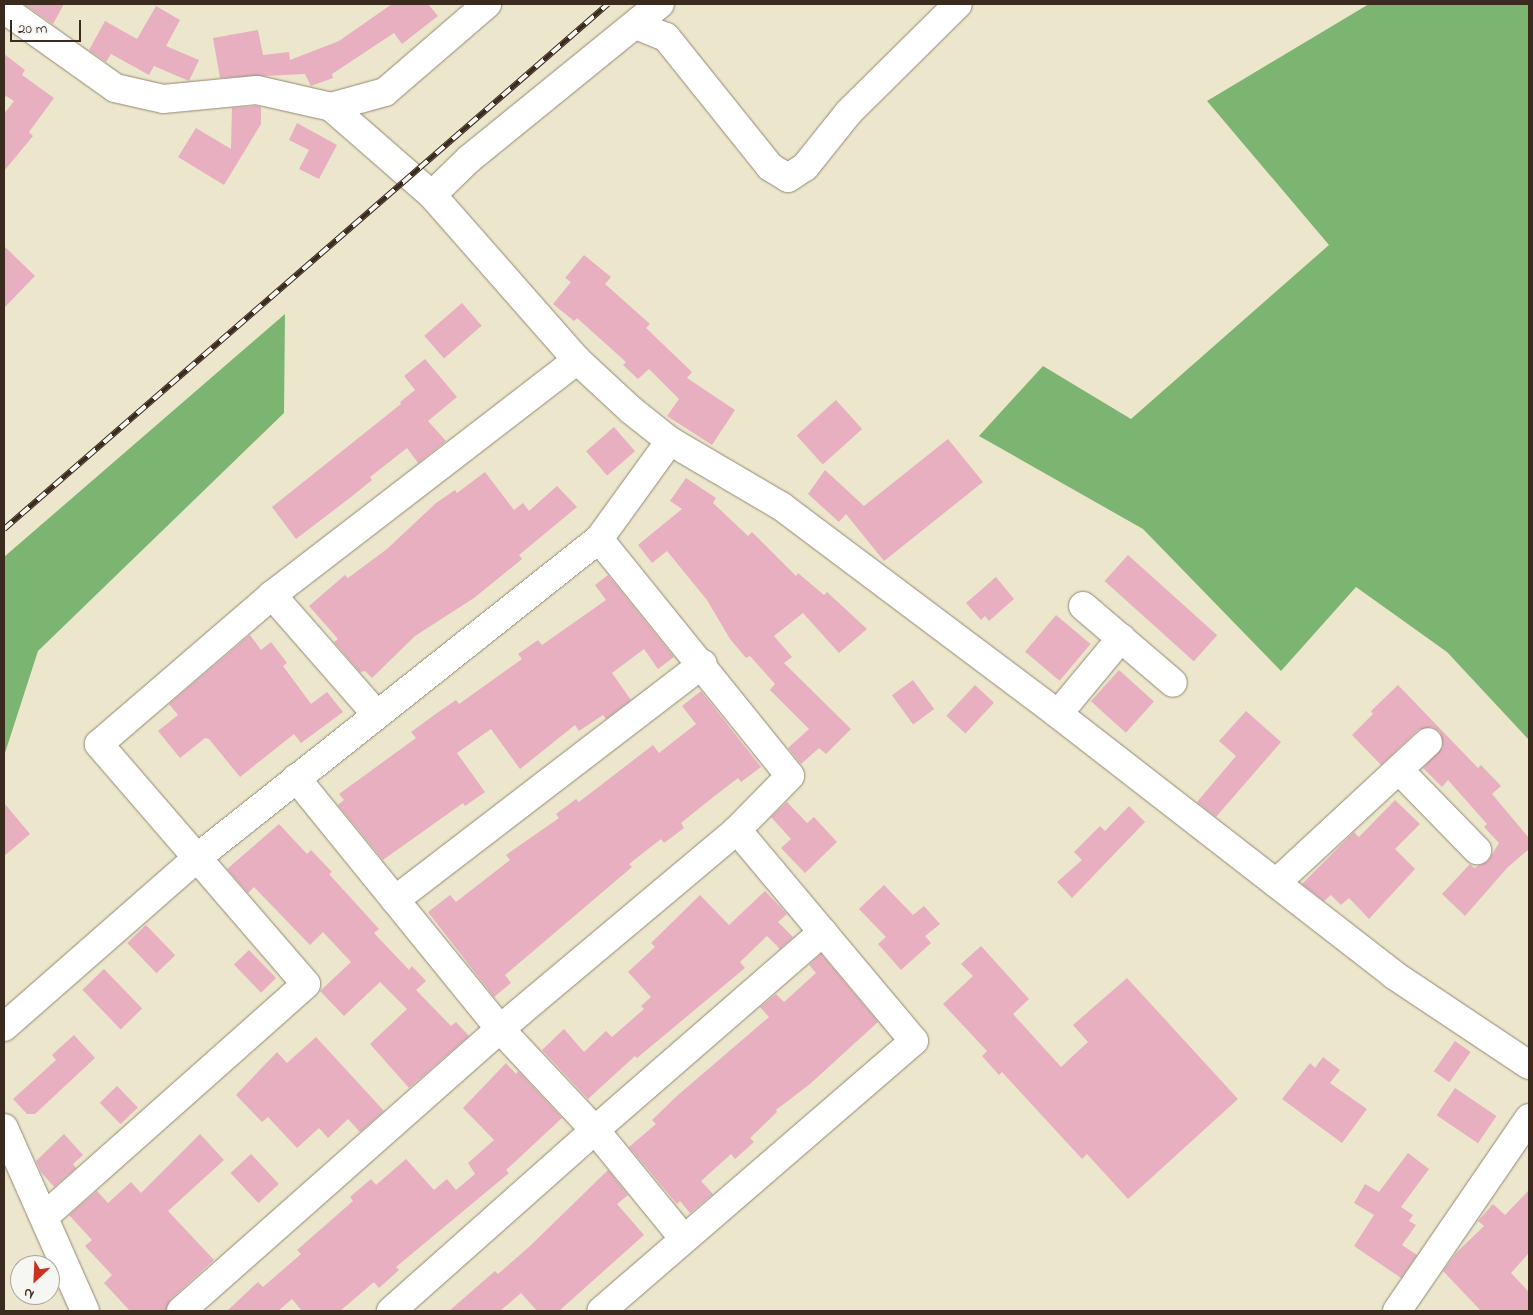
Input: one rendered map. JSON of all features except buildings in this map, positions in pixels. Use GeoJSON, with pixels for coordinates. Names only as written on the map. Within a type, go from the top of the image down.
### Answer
{"type":"FeatureCollection","features":[{"type":"Feature","properties":{"kind":"street"},"geometry":{"type":"LineString","coordinates":[[331,107],[385,92],[487,4]]}},
{"type":"Feature","properties":{"kind":"street"},"geometry":{"type":"LineString","coordinates":[[432,195],[469,159],[660,4]]}},
{"type":"Feature","properties":{"kind":"street"},"geometry":{"type":"LineString","coordinates":[[636,25],[666,37],[770,167],[788,178],[806,167],[849,112],[958,4]]}},
{"type":"Feature","properties":{"kind":"street"},"geometry":{"type":"LineString","coordinates":[[4,9],[115,88],[163,99],[257,90],[331,107],[432,195],[577,360],[631,410],[670,441],[781,506],[1058,714],[1394,975],[1529,1065]]}},
{"type":"Feature","properties":{"kind":"street"},"geometry":{"type":"LineString","coordinates":[[45,1216],[306,984],[198,857],[98,744],[272,595],[577,360]]}},
{"type":"Feature","properties":{"kind":"street"},"geometry":{"type":"LineString","coordinates":[[4,1027],[198,857],[599,539],[670,441]]}},
{"type":"Feature","properties":{"kind":"street"},"geometry":{"type":"LineString","coordinates":[[181,1311],[500,1029],[737,830],[790,776],[703,664],[599,539]]}},
{"type":"Feature","properties":{"kind":"street"},"geometry":{"type":"LineString","coordinates":[[272,595],[376,714]]}},
{"type":"Feature","properties":{"kind":"street"},"geometry":{"type":"LineString","coordinates":[[1083,606],[1173,682]]}},
{"type":"Feature","properties":{"kind":"street"},"geometry":{"type":"LineString","coordinates":[[1058,714],[1121,638]]}},
{"type":"Feature","properties":{"kind":"street"},"geometry":{"type":"LineString","coordinates":[[396,900],[703,664]]}},
{"type":"Feature","properties":{"kind":"street"},"geometry":{"type":"LineString","coordinates":[[1276,883],[1428,742]]}},
{"type":"Feature","properties":{"kind":"street"},"geometry":{"type":"LineString","coordinates":[[1399,770],[1477,850]]}},
{"type":"Feature","properties":{"kind":"street"},"geometry":{"type":"LineString","coordinates":[[296,778],[500,1029],[595,1130],[684,1239]]}},
{"type":"Feature","properties":{"kind":"street"},"geometry":{"type":"LineString","coordinates":[[600,1311],[914,1041],[737,830]]}},
{"type":"Feature","properties":{"kind":"street"},"geometry":{"type":"LineString","coordinates":[[391,1311],[595,1130],[823,932]]}},
{"type":"Feature","properties":{"kind":"street"},"geometry":{"type":"LineString","coordinates":[[1397,1311],[1529,1118]]}},
{"type":"Feature","properties":{"kind":"street"},"geometry":{"type":"LineString","coordinates":[[4,1128],[45,1216],[85,1311]]}},
{"type":"Feature","properties":{"kind":"green space"},"geometry":{"type":"Polygon","coordinates":[[[1369,4],[1529,4],[1529,740],[1447,652],[1356,587],[1281,671],[1143,529],[979,436],[1043,366],[1131,419],[1329,245],[1207,101],[1369,4]]]}},
{"type":"Feature","properties":{"kind":"green space"},"geometry":{"type":"Polygon","coordinates":[[[285,314],[284,413],[38,651],[4,756],[4,557],[285,314]]]}},
{"type":"Feature","properties":{"kind":"railway"},"geometry":{"type":"LineString","coordinates":[[4,529],[608,4]]}}]}
